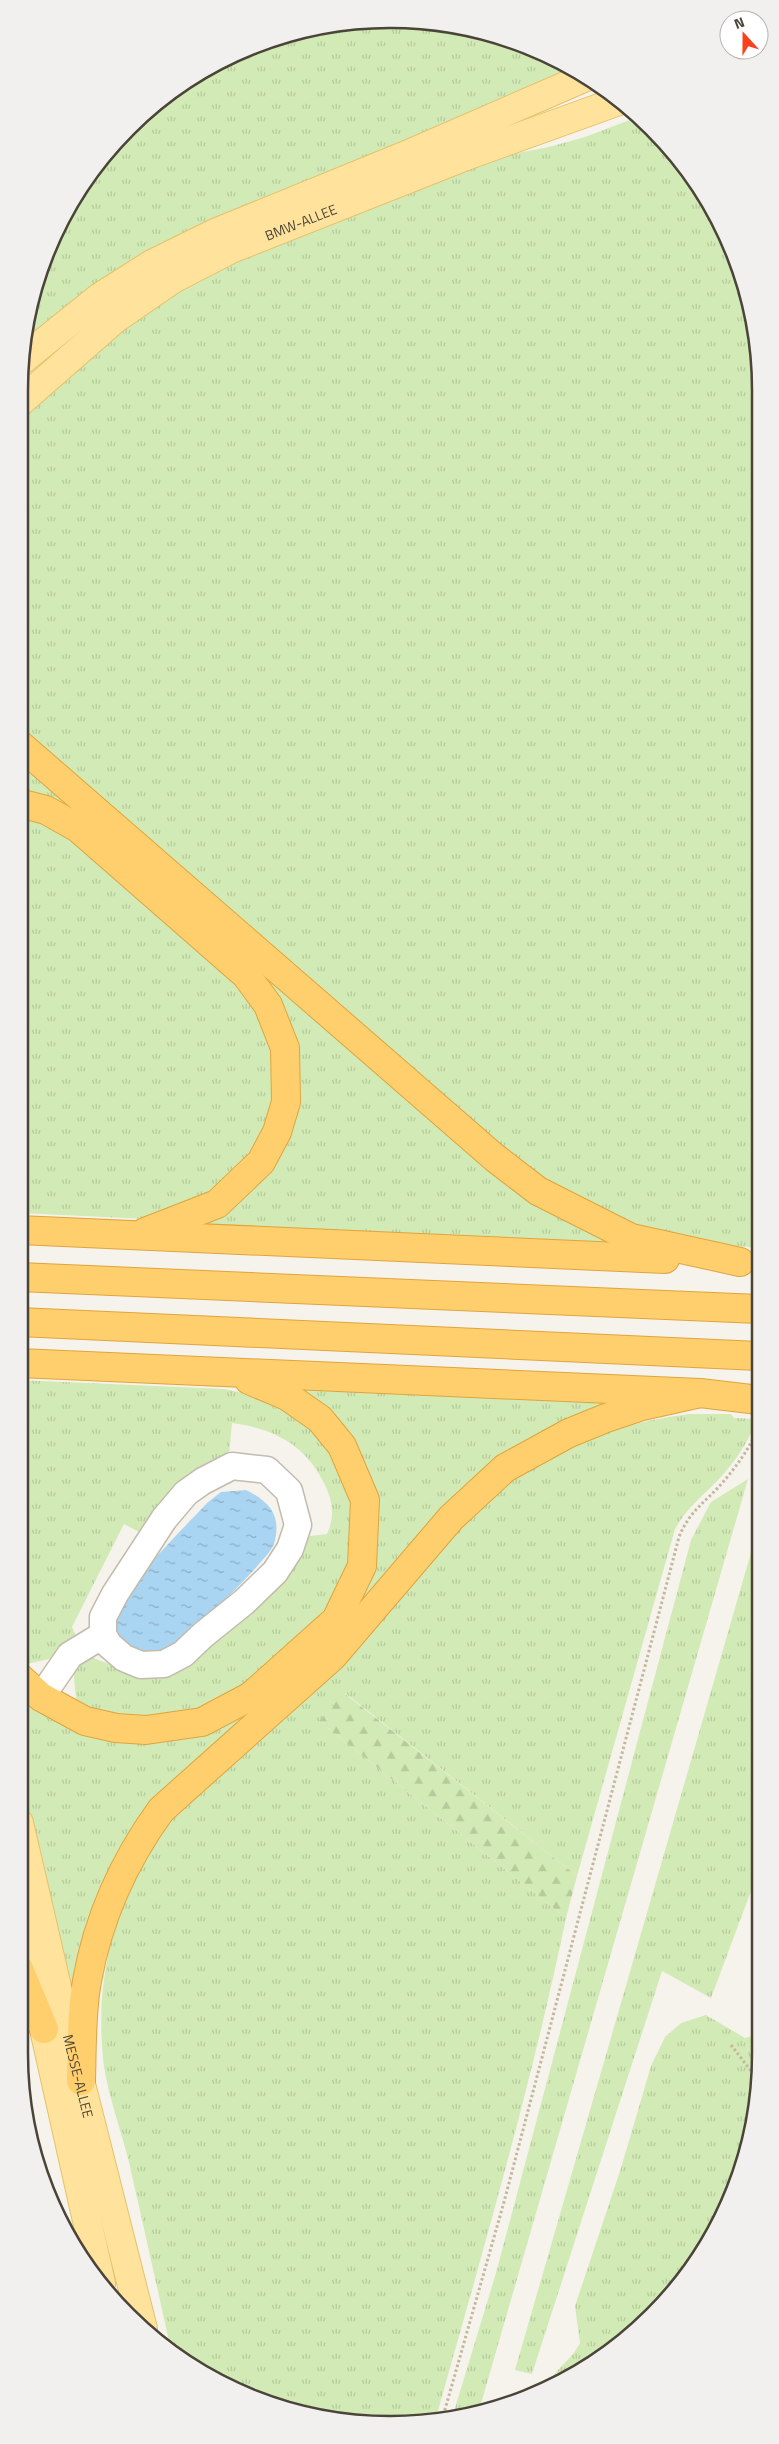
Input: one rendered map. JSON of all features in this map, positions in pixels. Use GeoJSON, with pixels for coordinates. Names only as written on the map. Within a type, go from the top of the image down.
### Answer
{"type":"FeatureCollection","features":[{"type":"Feature","properties":{"kind":"highway"},"geometry":{"type":"LineString","coordinates":[[28,752],[495,1158],[538,1191],[630,1238],[749,1263]]}},
{"type":"Feature","properties":{"kind":"highway"},"geometry":{"type":"LineString","coordinates":[[28,805],[46,810],[78,828],[246,975],[268,1005],[285,1048],[286,1102],[277,1132],[261,1162],[217,1204],[135,1236]]}},
{"type":"Feature","properties":{"kind":"highway"},"geometry":{"type":"LineString","coordinates":[[28,1230],[749,1263]]}},
{"type":"Feature","properties":{"kind":"highway"},"geometry":{"type":"LineString","coordinates":[[28,1277],[752,1309]]}},
{"type":"Feature","properties":{"kind":"highway"},"geometry":{"type":"LineString","coordinates":[[28,1322],[752,1356]]}},
{"type":"Feature","properties":{"kind":"highway"},"geometry":{"type":"LineString","coordinates":[[28,1363],[700,1394],[752,1399]]}},
{"type":"Feature","properties":{"kind":"highway"},"geometry":{"type":"LineString","coordinates":[[28,1685],[41,1697],[85,1721],[116,1728],[146,1730],[202,1722],[251,1696],[336,1620],[362,1566],[365,1500],[342,1446],[320,1419],[287,1396],[258,1382],[221,1372]]}},
{"type":"Feature","properties":{"kind":"highway"},"geometry":{"type":"LineString","coordinates":[[81,2081],[87,1982],[108,1905],[138,1841],[161,1810],[333,1656],[451,1518],[505,1468],[569,1433],[606,1418],[642,1406],[700,1394]]}},
{"type":"Feature","properties":{"kind":"highway"},"geometry":{"type":"LineString","coordinates":[[28,1990],[44,2028]]}},
{"type":"Feature","properties":{"kind":"main road","name":"BMW-ALLEE"},"geometry":{"type":"LineString","coordinates":[[30,354],[100,297],[152,264],[215,233],[404,156],[578,81]]}},
{"type":"Feature","properties":{"kind":"main road","name":"BMW-ALLEE"},"geometry":{"type":"LineString","coordinates":[[28,395],[115,319],[173,280],[231,249],[466,156],[612,104]]}},
{"type":"Feature","properties":{"kind":"main road","name":"MESSE-ALLEE"},"geometry":{"type":"LineString","coordinates":[[28,1860],[140,2316]]}},
{"type":"Feature","properties":{"kind":"main road","name":"MESSE-ALLEE"},"geometry":{"type":"LineString","coordinates":[[28,1958],[98,2269]]}},
{"type":"Feature","properties":{"kind":"lane"},"geometry":{"type":"LineString","coordinates":[[232,1466],[266,1470],[289,1490],[298,1525],[290,1549],[275,1572],[244,1602],[183,1654],[164,1664],[141,1665],[124,1658],[109,1645],[103,1635],[103,1617],[115,1594],[164,1519],[186,1494],[203,1481],[232,1466]]}},
{"type":"Feature","properties":{"kind":"lane"},"geometry":{"type":"LineString","coordinates":[[41,1697],[70,1655],[103,1635]]}},
{"type":"Feature","properties":{"kind":"path"},"geometry":{"type":"LineString","coordinates":[[444,2412],[504,2202],[679,1537],[686,1520],[722,1483],[743,1456],[752,1440]]}},
{"type":"Feature","properties":{"kind":"path"},"geometry":{"type":"LineString","coordinates":[[731,2044],[751,2071]]}},
{"type":"Feature","properties":{"kind":"green space"},"geometry":{"type":"Polygon","coordinates":[[[366,28],[413,28],[460,34],[483,40],[528,55],[564,72],[199,228],[98,284],[32,334],[40,296],[55,251],[76,208],[102,169],[151,117],[169,102],[209,76],[251,55],[319,34],[366,28]]]}},
{"type":"Feature","properties":{"kind":"green space"},"geometry":{"type":"Polygon","coordinates":[[[631,120],[662,151],[690,188],[714,229],[732,273],[745,319],[752,390],[752,1247],[710,1244],[643,1230],[540,1181],[28,746],[28,410],[79,361],[165,297],[214,270],[501,156],[549,147],[585,137],[631,120]]]}},
{"type":"Feature","properties":{"kind":"green space"},"geometry":{"type":"Polygon","coordinates":[[[28,767],[446,1127],[631,1244],[184,1227],[265,1171],[284,1020],[28,802],[28,767]]]}},
{"type":"Feature","properties":{"kind":"green space"},"geometry":{"type":"Polygon","coordinates":[[[28,813],[44,817],[233,973],[262,1009],[280,1082],[260,1148],[216,1194],[147,1219],[28,1213],[28,813]]]}},
{"type":"Feature","properties":{"kind":"green space"},"geometry":{"type":"Polygon","coordinates":[[[28,1380],[224,1389],[269,1398],[317,1430],[348,1477],[358,1531],[338,1603],[223,1705],[147,1724],[77,1709],[73,1667],[88,1656],[132,1673],[171,1671],[301,1537],[327,1534],[332,1515],[331,1504],[325,1485],[317,1471],[299,1449],[288,1441],[262,1430],[232,1423],[229,1455],[145,1535],[124,1524],[72,1627],[79,1643],[61,1656],[28,1664],[28,1380]]]}},
{"type":"Feature","properties":{"kind":"green space"},"geometry":{"type":"Polygon","coordinates":[[[289,1386],[626,1400],[549,1434],[351,1626],[164,1797],[77,2013],[28,1814],[28,1693],[138,1740],[315,1653],[373,1523],[289,1386]]]}},
{"type":"Feature","properties":{"kind":"green space"},"geometry":{"type":"Polygon","coordinates":[[[689,1414],[731,1414],[734,1418],[752,1419],[752,1430],[731,1466],[690,1508],[675,1529],[577,1876],[345,1693],[319,1721],[566,1918],[522,2107],[437,2413],[413,2416],[366,2416],[342,2413],[296,2404],[251,2389],[208,2368],[169,2342],[128,2158],[110,2095],[103,2058],[101,2024],[107,1961],[125,1901],[154,1844],[172,1816],[488,1498],[516,1476],[562,1450],[633,1424],[689,1414]]]}},
{"type":"Feature","properties":{"kind":"green space"},"geometry":{"type":"Polygon","coordinates":[[[748,1479],[481,2405],[454,2411],[496,2273],[691,1540],[711,1502],[748,1479]]]}},
{"type":"Feature","properties":{"kind":"green space"},"geometry":{"type":"Polygon","coordinates":[[[752,1549],[752,1888],[711,1998],[662,1971],[532,2374],[515,2370],[752,1549]]]}},
{"type":"Feature","properties":{"kind":"green space"},"geometry":{"type":"Polygon","coordinates":[[[344,1693],[577,1876],[566,1918],[319,1721],[344,1693]]]}},
{"type":"Feature","properties":{"kind":"green space"},"geometry":{"type":"Polygon","coordinates":[[[706,2015],[745,2038],[749,2056],[752,2059],[745,2125],[724,2193],[703,2236],[677,2275],[662,2293],[610,2342],[551,2378],[580,2343],[575,2306],[621,2168],[651,2066],[665,2037],[681,2023],[706,2015]]]}},
{"type":"Feature","properties":{"kind":"green space"},"geometry":{"type":"Polygon","coordinates":[[[752,2036],[752,2059],[749,2056],[745,2038],[752,2036]]]}},
{"type":"Feature","properties":{"kind":"water"},"geometry":{"type":"Polygon","coordinates":[[[246,1490],[268,1505],[275,1518],[276,1534],[274,1544],[269,1552],[225,1600],[166,1657],[129,1650],[118,1634],[114,1621],[120,1604],[129,1590],[155,1558],[207,1503],[221,1492],[246,1490]]]}}]}
